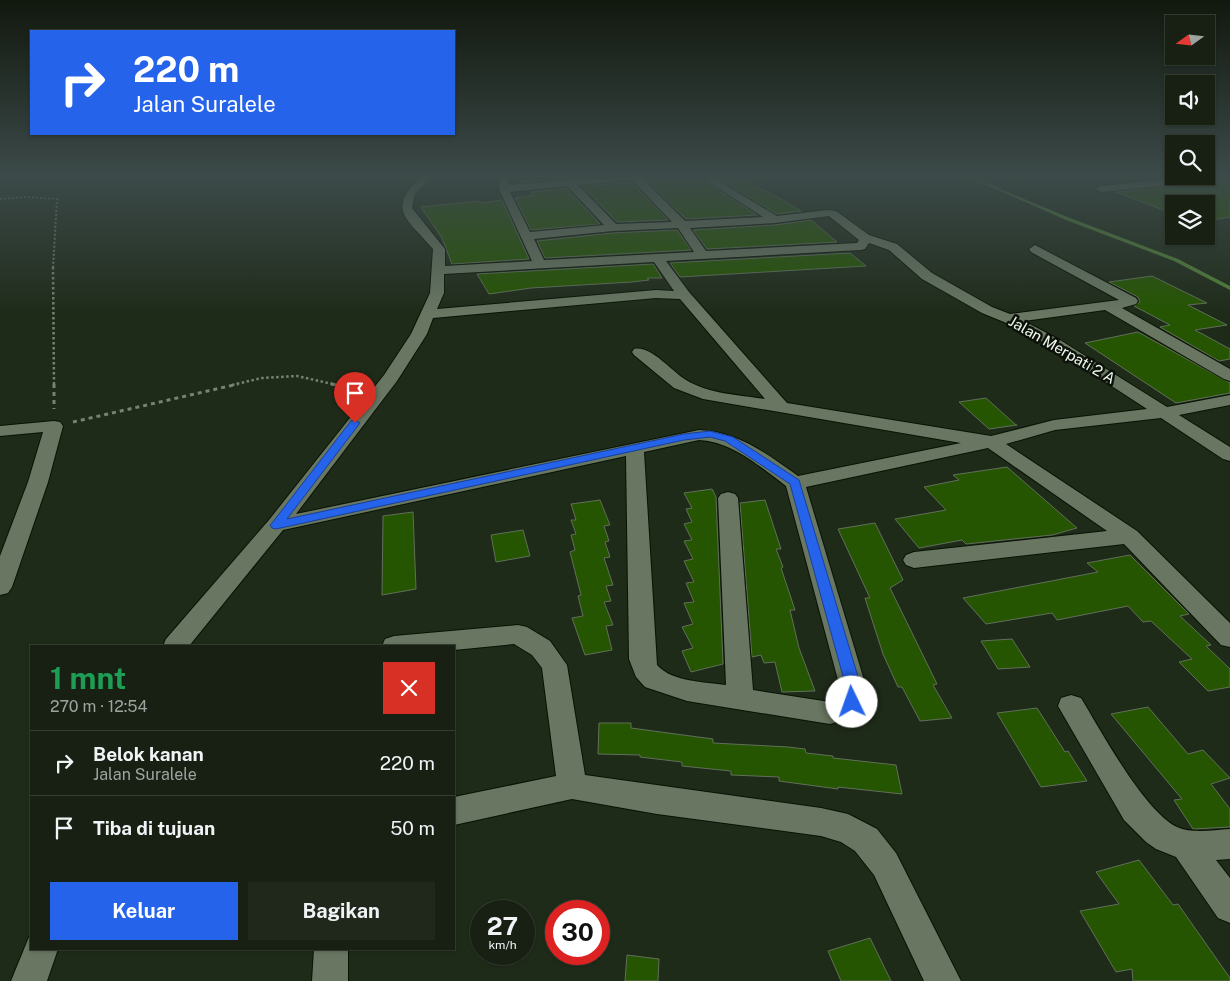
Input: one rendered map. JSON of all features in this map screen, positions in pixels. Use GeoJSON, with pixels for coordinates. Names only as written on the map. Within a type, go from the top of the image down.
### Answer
{"type":"FeatureCollection","features":[{"type":"Feature","properties":{"kind":"street"},"geometry":{"type":"LineString","coordinates":[[176,645],[276,525],[378,395],[419,334],[437,293],[440,249],[418,223]]}},
{"type":"Feature","properties":{"kind":"street"},"geometry":{"type":"LineString","coordinates":[[521,223],[540,265]]}},
{"type":"Feature","properties":{"kind":"street"},"geometry":{"type":"LineString","coordinates":[[608,223],[613,228]]}},
{"type":"Feature","properties":{"kind":"street"},"geometry":{"type":"LineString","coordinates":[[680,223],[702,255]]}},
{"type":"Feature","properties":{"kind":"street","name":"Jalan Merpati 2 A"},"geometry":{"type":"LineString","coordinates":[[528,236],[613,228],[723,223]]}},
{"type":"Feature","properties":{"kind":"street","name":"Jalan Merpati 2 A"},"geometry":{"type":"LineString","coordinates":[[844,223],[865,238],[893,247],[926,276],[988,310],[1009,318],[1055,343],[1230,455]]}},
{"type":"Feature","properties":{"kind":"street"},"geometry":{"type":"LineString","coordinates":[[440,270],[861,246],[865,238]]}},
{"type":"Feature","properties":{"kind":"street"},"geometry":{"type":"LineString","coordinates":[[1009,318],[1108,306],[1131,301],[1035,249]]}},
{"type":"Feature","properties":{"kind":"street"},"geometry":{"type":"LineString","coordinates":[[658,258],[684,295],[781,407]]}},
{"type":"Feature","properties":{"kind":"street"},"geometry":{"type":"LineString","coordinates":[[428,314],[656,294],[684,295]]}},
{"type":"Feature","properties":{"kind":"street"},"geometry":{"type":"LineString","coordinates":[[1108,306],[1230,376]]}},
{"type":"Feature","properties":{"kind":"street"},"geometry":{"type":"LineString","coordinates":[[640,352],[680,384],[692,390],[991,442],[1130,536],[1230,638]]}},
{"type":"Feature","properties":{"kind":"street"},"geometry":{"type":"LineString","coordinates":[[795,483],[991,442],[1054,425],[1162,413],[1230,400]]}},
{"type":"Feature","properties":{"kind":"street"},"geometry":{"type":"LineString","coordinates":[[0,431],[54,426],[38,482],[0,587]]}},
{"type":"Feature","properties":{"kind":"street"},"geometry":{"type":"LineString","coordinates":[[276,525],[684,437],[710,434],[729,439],[795,483],[852,680],[852,702],[844,709],[830,713],[687,690],[654,680],[645,670],[642,659],[635,449]]}},
{"type":"Feature","properties":{"kind":"street"},"geometry":{"type":"LineString","coordinates":[[728,498],[740,699]]}},
{"type":"Feature","properties":{"kind":"street"},"geometry":{"type":"LineString","coordinates":[[914,560],[1130,536]]}},
{"type":"Feature","properties":{"kind":"street"},"geometry":{"type":"LineString","coordinates":[[404,645],[518,634],[541,648],[554,665],[572,786]]}},
{"type":"Feature","properties":{"kind":"street"},"geometry":{"type":"LineString","coordinates":[[1071,706],[1135,810],[1147,824],[1164,837],[1187,846],[1230,844]]}},
{"type":"Feature","properties":{"kind":"street"},"geometry":{"type":"LineString","coordinates":[[455,810],[572,786],[657,800],[821,822],[848,829],[866,840],[885,864],[943,981]]}},
{"type":"Feature","properties":{"kind":"street"},"geometry":{"type":"LineString","coordinates":[[1187,846],[1230,906]]}},
{"type":"Feature","properties":{"kind":"street"},"geometry":{"type":"LineString","coordinates":[[29,981],[41,950]]}},
{"type":"Feature","properties":{"kind":"street"},"geometry":{"type":"LineString","coordinates":[[330,981],[331,950]]}},
{"type":"Feature","properties":{"kind":"path"},"geometry":{"type":"LineString","coordinates":[[56,223],[52,285],[54,426],[272,377],[298,376],[378,395]]}},
{"type":"Feature","properties":{"kind":"building"},"geometry":{"type":"Polygon","coordinates":[[[432,223],[512,223],[529,259],[452,264],[442,238],[432,223]]]}},
{"type":"Feature","properties":{"kind":"building"},"geometry":{"type":"Polygon","coordinates":[[[527,223],[600,224],[531,230],[527,223]]]}},
{"type":"Feature","properties":{"kind":"building"},"geometry":{"type":"Polygon","coordinates":[[[814,223],[837,242],[707,249],[693,230],[814,223]]]}},
{"type":"Feature","properties":{"kind":"building"},"geometry":{"type":"Polygon","coordinates":[[[677,230],[691,250],[545,258],[537,241],[613,233],[677,230]]]}},
{"type":"Feature","properties":{"kind":"building"},"geometry":{"type":"Polygon","coordinates":[[[850,253],[866,266],[680,277],[670,263],[850,253]]]}},
{"type":"Feature","properties":{"kind":"building"},"geometry":{"type":"Polygon","coordinates":[[[653,264],[662,278],[647,278],[649,280],[632,282],[531,288],[489,294],[477,274],[653,264]]]}},
{"type":"Feature","properties":{"kind":"building"},"geometry":{"type":"Polygon","coordinates":[[[1152,276],[1207,303],[1188,305],[1227,325],[1195,330],[1230,349],[1230,359],[1219,361],[1160,327],[1170,325],[1134,306],[1140,302],[1138,297],[1109,282],[1152,276]]]}},
{"type":"Feature","properties":{"kind":"building"},"geometry":{"type":"Polygon","coordinates":[[[1138,332],[1230,383],[1230,393],[1176,403],[1085,343],[1138,332]]]}},
{"type":"Feature","properties":{"kind":"building"},"geometry":{"type":"Polygon","coordinates":[[[986,398],[1017,425],[989,429],[959,402],[986,398]]]}},
{"type":"Feature","properties":{"kind":"building"},"geometry":{"type":"Polygon","coordinates":[[[1007,467],[1077,528],[1052,535],[966,544],[962,540],[919,548],[895,519],[946,510],[924,487],[959,480],[953,475],[1007,467]]]}},
{"type":"Feature","properties":{"kind":"building"},"geometry":{"type":"Polygon","coordinates":[[[712,489],[716,497],[723,664],[691,672],[682,651],[693,648],[682,627],[693,624],[684,603],[694,602],[686,583],[694,582],[684,561],[693,559],[684,541],[692,540],[684,524],[692,522],[686,509],[692,508],[684,493],[712,489]]]}},
{"type":"Feature","properties":{"kind":"building"},"geometry":{"type":"Polygon","coordinates":[[[600,500],[610,525],[604,526],[609,541],[605,542],[610,557],[604,558],[613,585],[606,586],[611,601],[604,602],[613,625],[606,626],[612,650],[585,655],[572,618],[583,616],[578,596],[581,595],[570,552],[575,550],[571,535],[576,534],[571,520],[576,520],[571,504],[600,500]]]}},
{"type":"Feature","properties":{"kind":"building"},"geometry":{"type":"Polygon","coordinates":[[[765,500],[781,549],[776,549],[795,610],[790,610],[799,648],[815,691],[782,692],[775,662],[764,663],[761,655],[752,657],[740,503],[765,500]]]}},
{"type":"Feature","properties":{"kind":"building"},"geometry":{"type":"Polygon","coordinates":[[[413,512],[416,589],[382,595],[383,516],[413,512]]]}},
{"type":"Feature","properties":{"kind":"building"},"geometry":{"type":"Polygon","coordinates":[[[875,523],[903,580],[890,588],[937,684],[933,685],[952,718],[920,721],[902,687],[898,687],[883,654],[865,598],[870,598],[838,529],[875,523]]]}},
{"type":"Feature","properties":{"kind":"building"},"geometry":{"type":"Polygon","coordinates":[[[523,530],[530,556],[496,562],[491,535],[523,530]]]}},
{"type":"Feature","properties":{"kind":"building"},"geometry":{"type":"Polygon","coordinates":[[[1130,555],[1189,614],[1180,616],[1211,645],[1206,646],[1230,669],[1230,687],[1208,691],[1179,662],[1192,659],[1151,621],[1143,622],[1128,606],[1057,620],[1052,613],[986,624],[963,598],[1098,572],[1087,563],[1130,555]]]}},
{"type":"Feature","properties":{"kind":"building"},"geometry":{"type":"Polygon","coordinates":[[[1012,639],[1030,667],[998,669],[981,641],[1012,639]]]}},
{"type":"Feature","properties":{"kind":"building"},"geometry":{"type":"Polygon","coordinates":[[[1148,707],[1188,754],[1203,750],[1230,778],[1211,784],[1230,809],[1230,827],[1193,829],[1174,800],[1182,799],[1111,714],[1148,707]]]}},
{"type":"Feature","properties":{"kind":"building"},"geometry":{"type":"Polygon","coordinates":[[[1037,708],[1065,752],[1068,751],[1087,781],[1041,787],[997,713],[1037,708]]]}},
{"type":"Feature","properties":{"kind":"building"},"geometry":{"type":"Polygon","coordinates":[[[599,723],[631,723],[631,728],[713,739],[713,743],[805,749],[806,753],[833,756],[833,758],[896,765],[902,794],[838,787],[838,789],[779,781],[779,777],[731,775],[731,771],[682,766],[682,762],[640,757],[640,755],[598,754],[599,723]]]}},
{"type":"Feature","properties":{"kind":"building"},"geometry":{"type":"Polygon","coordinates":[[[1139,860],[1173,905],[1178,904],[1230,978],[1230,981],[1133,981],[1132,969],[1116,972],[1080,911],[1119,904],[1096,872],[1139,860]]]}},
{"type":"Feature","properties":{"kind":"building"},"geometry":{"type":"Polygon","coordinates":[[[870,938],[891,981],[841,981],[828,951],[870,938]]]}},
{"type":"Feature","properties":{"kind":"building"},"geometry":{"type":"Polygon","coordinates":[[[627,955],[659,959],[658,981],[625,981],[627,955]]]}},
{"type":"Feature","properties":{"kind":"waterway"},"geometry":{"type":"LineString","coordinates":[[1078,223],[1176,260],[1230,288]]}},
{"type":"Feature","properties":{"kind":"route"},"geometry":{"type":"LineString","coordinates":[[355,423],[276,525],[684,437],[710,434],[729,439],[795,483],[852,680],[852,702]]}}]}
